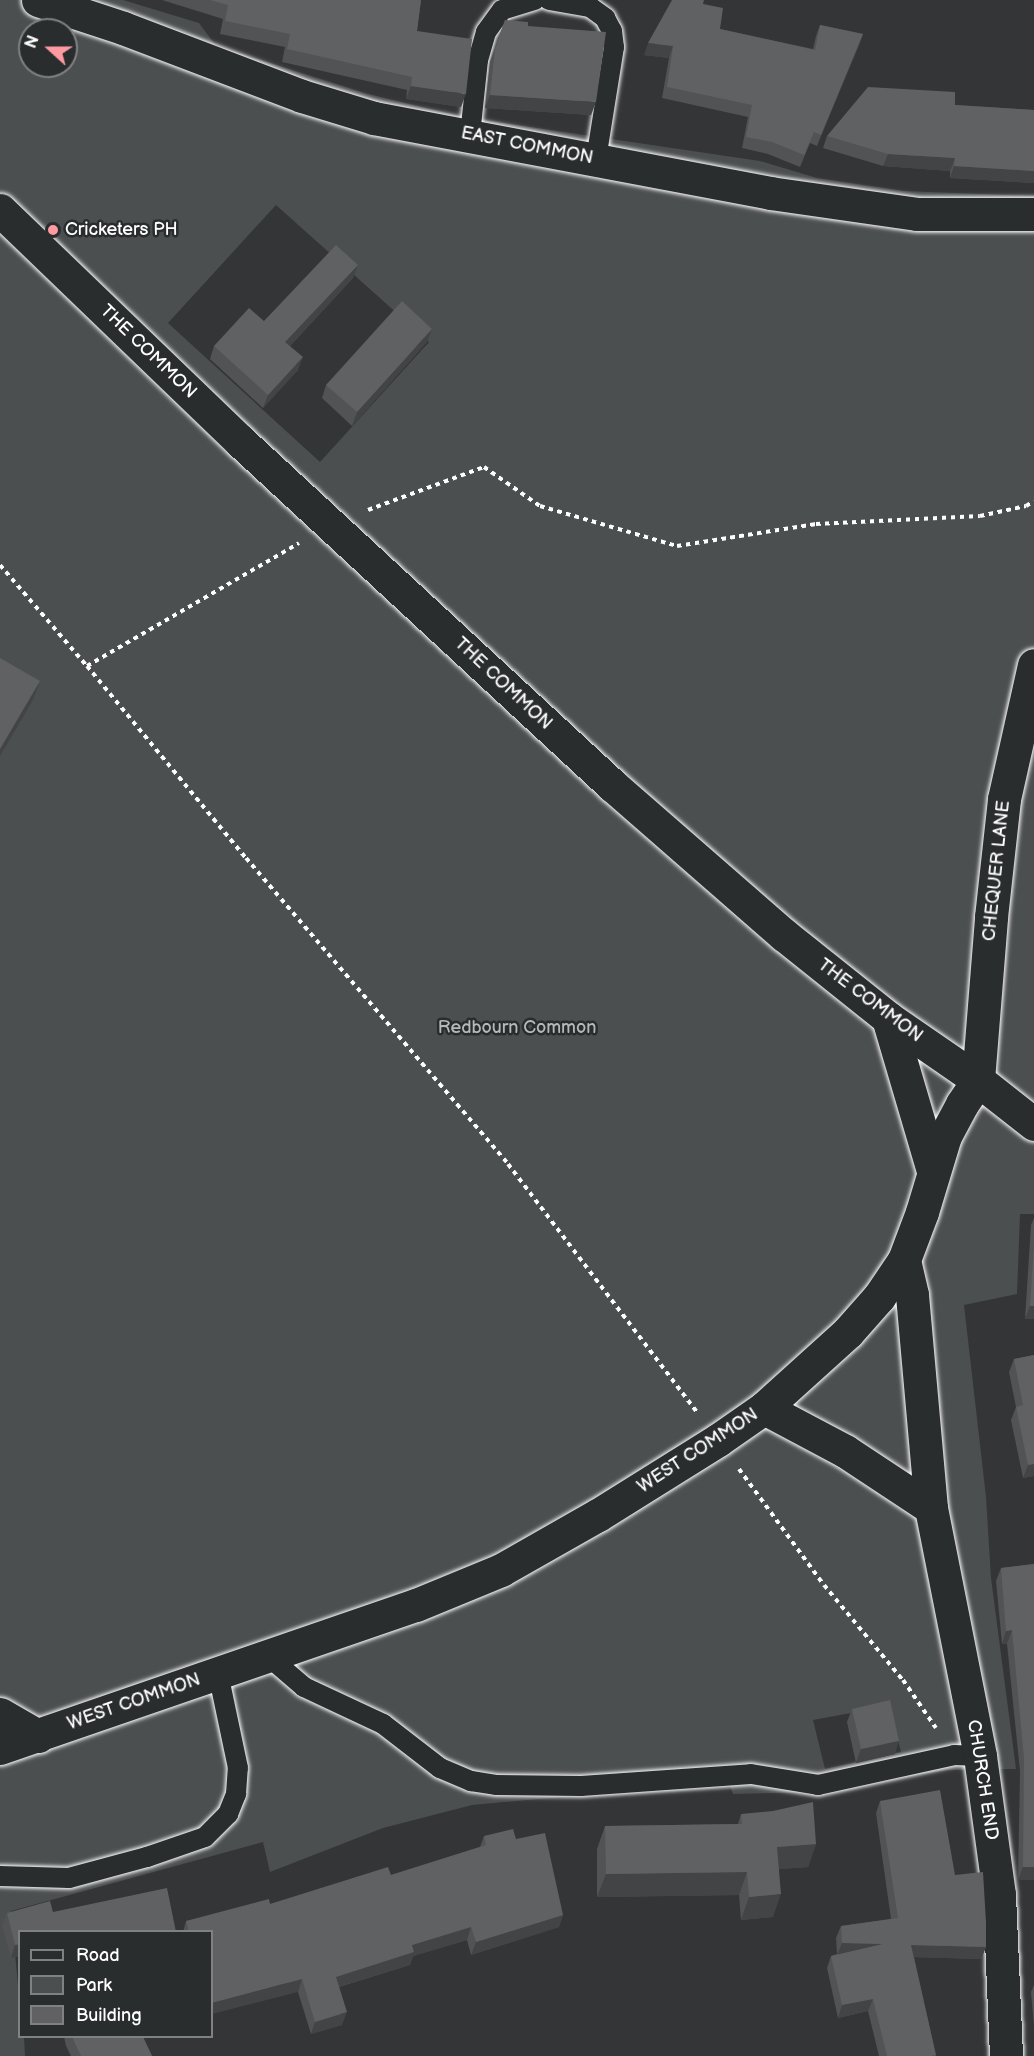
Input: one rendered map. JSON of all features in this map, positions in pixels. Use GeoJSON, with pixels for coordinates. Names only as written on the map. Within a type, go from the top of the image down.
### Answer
{"type":"FeatureCollection","features":[{"type":"Feature","properties":{"kind":"street","name":"EAST COMMON"},"geometry":{"type":"LineString","coordinates":[[38,0],[123,28],[302,96],[374,118],[770,193],[917,214],[1034,213]]}},
{"type":"Feature","properties":{"kind":"street","name":"THE COMMON"},"geometry":{"type":"LineString","coordinates":[[0,210],[330,524],[612,785],[784,935],[888,1018],[978,1080],[1034,1124]]}},
{"type":"Feature","properties":{"kind":"street","name":"CHEQUER LANE"},"geometry":{"type":"LineString","coordinates":[[978,1080],[991,917],[1004,799],[1034,665]]}},
{"type":"Feature","properties":{"kind":"street"},"geometry":{"type":"LineString","coordinates":[[888,1018],[933,1171]]}},
{"type":"Feature","properties":{"kind":"street","name":"WEST COMMON"},"geometry":{"type":"LineString","coordinates":[[0,1748],[416,1605],[501,1570],[598,1515],[718,1440],[764,1408],[848,1332],[879,1297],[904,1260],[922,1212],[933,1171],[950,1128],[978,1080]]}},
{"type":"Feature","properties":{"kind":"street","name":"CHURCH END"},"geometry":{"type":"LineString","coordinates":[[904,1260],[912,1295],[931,1508],[967,1755],[999,1895],[1005,2056]]}},
{"type":"Feature","properties":{"kind":"street"},"geometry":{"type":"LineString","coordinates":[[764,1408],[845,1451],[931,1508]]}},
{"type":"Feature","properties":{"kind":"street"},"geometry":{"type":"LineString","coordinates":[[0,1714],[38,1736]]}},
{"type":"Feature","properties":{"kind":"lane"},"geometry":{"type":"LineString","coordinates":[[470,135],[478,60],[486,32],[502,10],[534,0]]}},
{"type":"Feature","properties":{"kind":"lane"},"geometry":{"type":"LineString","coordinates":[[549,0],[590,7],[604,18],[612,31],[614,47],[596,159]]}},
{"type":"Feature","properties":{"kind":"lane"},"geometry":{"type":"LineString","coordinates":[[269,1657],[304,1687],[382,1724],[440,1768],[471,1781],[496,1785],[581,1786],[751,1774],[818,1785],[967,1755]]}},
{"type":"Feature","properties":{"kind":"lane"},"geometry":{"type":"LineString","coordinates":[[0,1876],[69,1878],[147,1857],[205,1837],[228,1814],[236,1794],[238,1768],[218,1673]]}},
{"type":"Feature","properties":{"kind":"path"},"geometry":{"type":"LineString","coordinates":[[87,666],[330,524],[484,467],[540,506],[677,546],[816,524],[980,516],[1026,506],[1034,501]]}},
{"type":"Feature","properties":{"kind":"path"},"geometry":{"type":"LineString","coordinates":[[0,565],[246,858],[508,1164],[718,1440],[824,1585],[967,1755]]}},
{"type":"Feature","properties":{"kind":"green space","name":"Redbourn Common"},"geometry":{"type":"Polygon","coordinates":[[[0,0],[123,0],[199,23],[216,46],[368,94],[463,117],[760,161],[817,178],[904,191],[1034,196],[1034,1214],[1020,1214],[1017,1294],[964,1305],[986,1497],[991,1578],[1016,1769],[947,1770],[816,1792],[733,1794],[729,1782],[472,1805],[383,1828],[270,1872],[263,1842],[11,1911],[18,1985],[18,2038],[24,2038],[25,2056],[0,2056],[0,0]],[[276,205],[168,323],[320,462],[429,342],[276,205]],[[889,1706],[813,1720],[825,1769],[901,1752],[889,1706]]]}},
{"type":"Feature","properties":{"kind":"building"},"geometry":{"type":"Polygon","coordinates":[[[210,0],[421,0],[417,31],[472,39],[466,94],[411,86],[412,77],[287,49],[290,34],[225,21],[228,5],[210,0]]]}},
{"type":"Feature","properties":{"kind":"building"},"geometry":{"type":"Polygon","coordinates":[[[672,0],[704,0],[703,4],[723,8],[720,29],[815,50],[820,25],[863,34],[821,135],[814,132],[804,155],[772,142],[746,137],[752,105],[667,87],[673,46],[648,43],[672,0]]]}},
{"type":"Feature","properties":{"kind":"building"},"geometry":{"type":"Polygon","coordinates":[[[505,20],[528,22],[528,26],[606,32],[596,102],[490,95],[495,49],[505,20]]]}},
{"type":"Feature","properties":{"kind":"building"},"geometry":{"type":"Polygon","coordinates":[[[868,87],[955,92],[955,105],[1034,110],[1034,171],[954,166],[955,158],[888,154],[827,136],[868,87]]]}},
{"type":"Feature","properties":{"kind":"building"},"geometry":{"type":"Polygon","coordinates":[[[336,245],[358,265],[285,342],[303,357],[268,395],[214,346],[249,308],[264,321],[336,245]]]}},
{"type":"Feature","properties":{"kind":"building"},"geometry":{"type":"Polygon","coordinates":[[[402,301],[432,329],[357,412],[326,385],[402,301]]]}},
{"type":"Feature","properties":{"kind":"building"},"geometry":{"type":"Polygon","coordinates":[[[0,658],[40,681],[0,749],[0,658]]]}},
{"type":"Feature","properties":{"kind":"building"},"geometry":{"type":"Polygon","coordinates":[[[1034,1245],[1034,1306],[1030,1306],[1034,1245]]]}},
{"type":"Feature","properties":{"kind":"building"},"geometry":{"type":"Polygon","coordinates":[[[1034,1355],[1034,1464],[1028,1465],[1016,1407],[1023,1405],[1014,1359],[1034,1355]]]}},
{"type":"Feature","properties":{"kind":"building"},"geometry":{"type":"Polygon","coordinates":[[[1034,1564],[1034,1867],[1023,1867],[1024,1758],[1012,1630],[1006,1631],[1001,1568],[1034,1564]]]}},
{"type":"Feature","properties":{"kind":"building"},"geometry":{"type":"Polygon","coordinates":[[[890,1700],[899,1741],[861,1749],[852,1709],[890,1700]]]}},
{"type":"Feature","properties":{"kind":"building"},"geometry":{"type":"Polygon","coordinates":[[[940,1790],[955,1875],[983,1872],[986,1947],[911,1945],[936,2055],[887,2056],[873,1999],[842,2005],[831,1956],[883,1944],[842,1943],[841,1926],[898,1918],[880,1801],[940,1790]]]}},
{"type":"Feature","properties":{"kind":"building"},"geometry":{"type":"Polygon","coordinates":[[[813,1802],[816,1844],[777,1847],[781,1894],[749,1897],[747,1872],[606,1874],[605,1826],[742,1824],[741,1814],[773,1811],[813,1802]]]}},
{"type":"Feature","properties":{"kind":"building"},"geometry":{"type":"Polygon","coordinates":[[[513,1829],[516,1839],[545,1833],[563,1915],[476,1942],[471,1927],[412,1945],[414,1952],[336,1977],[347,2012],[315,2022],[302,1979],[213,2003],[213,1930],[188,1930],[186,1921],[269,1899],[270,1904],[388,1867],[391,1875],[486,1845],[484,1836],[513,1829]]]}},
{"type":"Feature","properties":{"kind":"building"},"geometry":{"type":"Polygon","coordinates":[[[167,1888],[176,1930],[18,1930],[18,1944],[15,1945],[7,1913],[50,1901],[53,1912],[167,1888]]]}},
{"type":"Feature","properties":{"kind":"building"},"geometry":{"type":"Polygon","coordinates":[[[72,2038],[143,2038],[152,2056],[81,2056],[72,2038]]]}},
{"type":"Feature","properties":{"kind":"place","name":"Cricketers PH"},"geometry":{"type":"Point","coordinates":[53,230]}}]}
